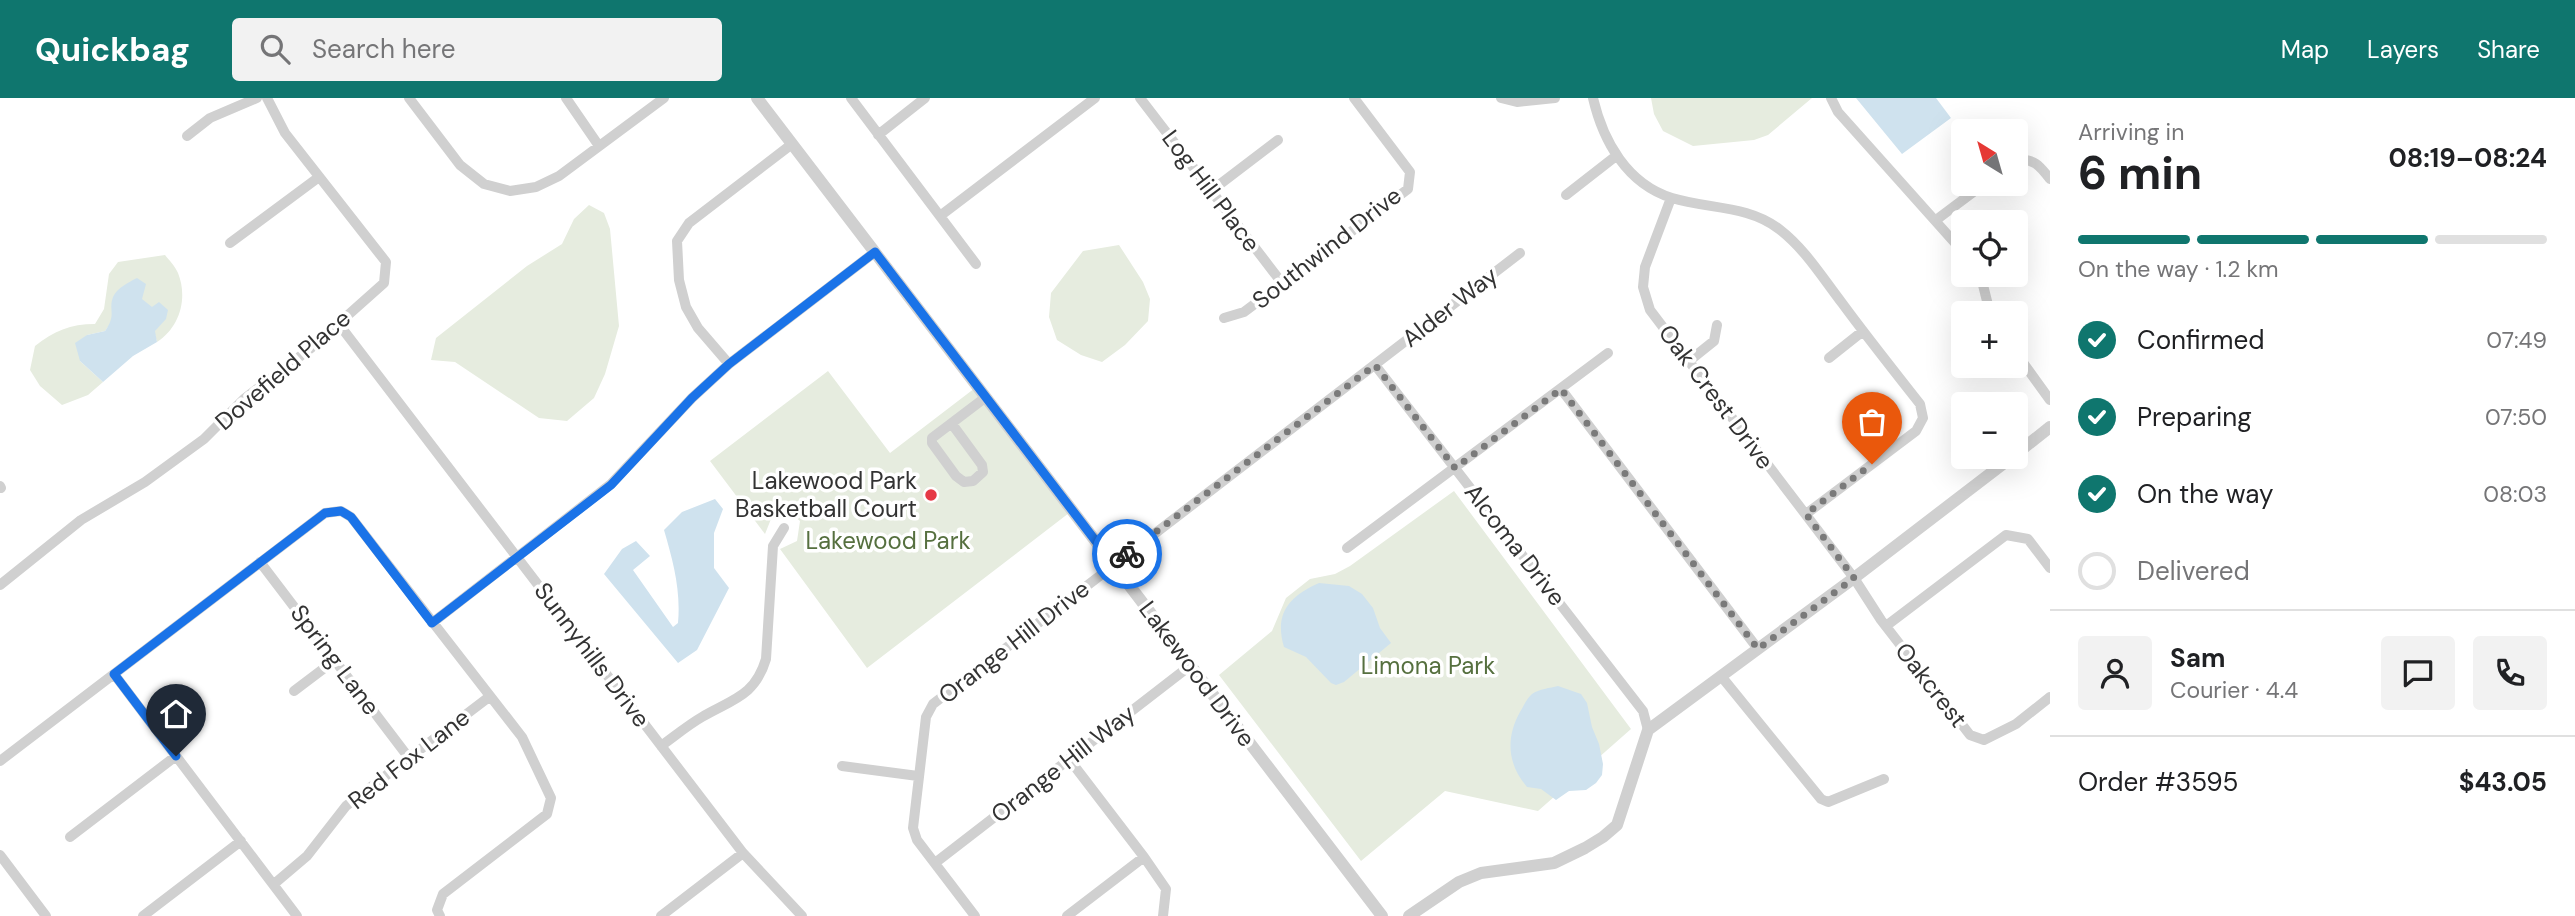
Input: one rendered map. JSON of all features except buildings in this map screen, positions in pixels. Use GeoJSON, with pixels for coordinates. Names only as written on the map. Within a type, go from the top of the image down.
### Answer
{"type":"FeatureCollection","features":[{"type":"Feature","properties":{"kind":"street"},"geometry":{"type":"LineString","coordinates":[[187,136],[210,118],[257,98]]}},
{"type":"Feature","properties":{"kind":"street","name":"Dovefield Place"},"geometry":{"type":"LineString","coordinates":[[0,585],[81,520],[145,482],[204,439],[244,399],[311,348],[384,283],[386,262],[285,133],[267,98]]}},
{"type":"Feature","properties":{"kind":"street"},"geometry":{"type":"LineString","coordinates":[[409,98],[460,165],[484,184],[510,191],[536,187],[559,176],[664,98]]}},
{"type":"Feature","properties":{"kind":"street"},"geometry":{"type":"LineString","coordinates":[[566,98],[599,146]]}},
{"type":"Feature","properties":{"kind":"street","name":"Lakewood Drive"},"geometry":{"type":"LineString","coordinates":[[757,98],[1382,916]]}},
{"type":"Feature","properties":{"kind":"street"},"geometry":{"type":"LineString","coordinates":[[851,98],[976,264]]}},
{"type":"Feature","properties":{"kind":"street"},"geometry":{"type":"LineString","coordinates":[[878,135],[925,98]]}},
{"type":"Feature","properties":{"kind":"street"},"geometry":{"type":"LineString","coordinates":[[940,216],[1095,98]]}},
{"type":"Feature","properties":{"kind":"street","name":"Log Hill Place"},"geometry":{"type":"LineString","coordinates":[[1140,98],[1282,283]]}},
{"type":"Feature","properties":{"kind":"street","name":"Southwind Drive"},"geometry":{"type":"LineString","coordinates":[[1224,318],[1244,312],[1408,189],[1410,172],[1354,98]]}},
{"type":"Feature","properties":{"kind":"street"},"geometry":{"type":"LineString","coordinates":[[1501,98],[1517,102],[1555,98]]}},
{"type":"Feature","properties":{"kind":"street"},"geometry":{"type":"LineString","coordinates":[[1593,98],[1600,127],[1616,156],[1641,181],[1671,198],[1740,210],[1777,228],[1802,250],[1920,404],[1923,411],[1921,425],[1916,431],[1806,514]]}},
{"type":"Feature","properties":{"kind":"street"},"geometry":{"type":"LineString","coordinates":[[1831,98],[1839,112],[1951,238]]}},
{"type":"Feature","properties":{"kind":"street"},"geometry":{"type":"LineString","coordinates":[[1212,191],[1278,140]]}},
{"type":"Feature","properties":{"kind":"street"},"geometry":{"type":"LineString","coordinates":[[729,364],[698,328],[686,307],[679,280],[677,241],[689,223],[792,144]]}},
{"type":"Feature","properties":{"kind":"street"},"geometry":{"type":"LineString","coordinates":[[1566,195],[1616,156]]}},
{"type":"Feature","properties":{"kind":"street"},"geometry":{"type":"LineString","coordinates":[[2028,160],[2034,162],[2050,179]]}},
{"type":"Feature","properties":{"kind":"street"},"geometry":{"type":"LineString","coordinates":[[230,243],[319,177]]}},
{"type":"Feature","properties":{"kind":"street"},"geometry":{"type":"LineString","coordinates":[[1936,220],[1968,196]]}},
{"type":"Feature","properties":{"kind":"street","name":"Oak Crest Drive"},"geometry":{"type":"LineString","coordinates":[[1671,198],[1645,267],[1643,287],[1650,310],[1854,578]]}},
{"type":"Feature","properties":{"kind":"street"},"geometry":{"type":"LineString","coordinates":[[432,623],[611,485],[692,398],[729,364],[875,252]]}},
{"type":"Feature","properties":{"kind":"street","name":"Alder Way"},"geometry":{"type":"LineString","coordinates":[[1114,565],[1520,253]]}},
{"type":"Feature","properties":{"kind":"street","name":"Sunnyhills Drive"},"geometry":{"type":"LineString","coordinates":[[338,323],[743,853],[802,916]]}},
{"type":"Feature","properties":{"kind":"street"},"geometry":{"type":"LineString","coordinates":[[1689,360],[1714,341],[1717,324]]}},
{"type":"Feature","properties":{"kind":"street"},"geometry":{"type":"LineString","coordinates":[[1829,358],[1863,331]]}},
{"type":"Feature","properties":{"kind":"street"},"geometry":{"type":"LineString","coordinates":[[1347,548],[1608,353]]}},
{"type":"Feature","properties":{"kind":"street","name":"Alcoma Drive"},"geometry":{"type":"LineString","coordinates":[[1375,365],[1643,711],[1648,730]]}},
{"type":"Feature","properties":{"kind":"street"},"geometry":{"type":"LineString","coordinates":[[2028,370],[2050,400]]}},
{"type":"Feature","properties":{"kind":"street"},"geometry":{"type":"LineString","coordinates":[[1561,389],[1758,649]]}},
{"type":"Feature","properties":{"kind":"street"},"geometry":{"type":"LineString","coordinates":[[952,424],[982,465],[983,472],[973,481],[964,482],[956,476],[932,443],[932,438],[986,397]]}},
{"type":"Feature","properties":{"kind":"street"},"geometry":{"type":"LineString","coordinates":[[2028,445],[2050,428]]}},
{"type":"Feature","properties":{"kind":"street"},"geometry":{"type":"LineString","coordinates":[[1409,916],[1459,882],[1481,873],[1553,863],[1603,837],[1617,825],[1648,730],[1996,469]]}},
{"type":"Feature","properties":{"kind":"street"},"geometry":{"type":"LineString","coordinates":[[0,761],[325,513],[341,511],[351,517],[522,737],[551,798],[547,814],[443,894],[437,910],[440,916]]}},
{"type":"Feature","properties":{"kind":"street"},"geometry":{"type":"LineString","coordinates":[[661,746],[700,718],[747,692],[760,677],[766,659],[773,546],[784,528]]}},
{"type":"Feature","properties":{"kind":"street","name":"Oakcrest"},"geometry":{"type":"LineString","coordinates":[[1886,626],[2007,536],[2028,539],[2050,568]]}},
{"type":"Feature","properties":{"kind":"street","name":"Spring Lane"},"geometry":{"type":"LineString","coordinates":[[260,562],[409,758]]}},
{"type":"Feature","properties":{"kind":"street","name":"Orange Hill Drive"},"geometry":{"type":"LineString","coordinates":[[975,916],[917,840],[913,828],[926,717],[933,704],[1114,565]]}},
{"type":"Feature","properties":{"kind":"street","name":"Oakcrest"},"geometry":{"type":"LineString","coordinates":[[1854,578],[1886,626],[1970,735],[1984,740],[2016,723],[2050,696]]}},
{"type":"Feature","properties":{"kind":"street"},"geometry":{"type":"LineString","coordinates":[[293,691],[335,660]]}},
{"type":"Feature","properties":{"kind":"street","name":"Orange Hill Way"},"geometry":{"type":"LineString","coordinates":[[935,863],[1191,666]]}},
{"type":"Feature","properties":{"kind":"street"},"geometry":{"type":"LineString","coordinates":[[114,674],[297,916]]}},
{"type":"Feature","properties":{"kind":"street"},"geometry":{"type":"LineString","coordinates":[[1721,676],[1821,799],[1828,802],[1884,779]]}},
{"type":"Feature","properties":{"kind":"street","name":"Red Fox Lane"},"geometry":{"type":"LineString","coordinates":[[274,884],[307,856],[346,806],[489,697]]}},
{"type":"Feature","properties":{"kind":"street"},"geometry":{"type":"LineString","coordinates":[[70,837],[176,756]]}},
{"type":"Feature","properties":{"kind":"street"},"geometry":{"type":"LineString","coordinates":[[1069,759],[1166,889],[1163,916]]}},
{"type":"Feature","properties":{"kind":"street"},"geometry":{"type":"LineString","coordinates":[[842,766],[918,776]]}},
{"type":"Feature","properties":{"kind":"street"},"geometry":{"type":"LineString","coordinates":[[143,916],[241,841]]}},
{"type":"Feature","properties":{"kind":"street"},"geometry":{"type":"LineString","coordinates":[[662,916],[743,853]]}},
{"type":"Feature","properties":{"kind":"street"},"geometry":{"type":"LineString","coordinates":[[0,855],[46,916]]}},
{"type":"Feature","properties":{"kind":"street"},"geometry":{"type":"LineString","coordinates":[[1067,916],[1144,857]]}},
{"type":"Feature","properties":{"kind":"green space"},"geometry":{"type":"Polygon","coordinates":[[[1651,98],[1812,98],[1768,135],[1754,140],[1693,146],[1663,131],[1654,114],[1651,98]]]}},
{"type":"Feature","properties":{"kind":"green space"},"geometry":{"type":"Polygon","coordinates":[[[589,205],[604,213],[610,229],[619,326],[605,374],[594,398],[567,421],[539,418],[455,362],[431,360],[436,338],[527,266],[562,244],[574,219],[589,205]]]}},
{"type":"Feature","properties":{"kind":"green space"},"geometry":{"type":"Polygon","coordinates":[[[1119,245],[1143,282],[1150,299],[1148,321],[1125,345],[1102,362],[1081,355],[1057,340],[1049,317],[1051,293],[1083,251],[1119,245]]]}},
{"type":"Feature","properties":{"kind":"green space"},"geometry":{"type":"Polygon","coordinates":[[[165,255],[178,273],[182,292],[180,311],[171,328],[157,342],[154,331],[165,319],[141,299],[113,297],[113,320],[105,331],[87,335],[80,361],[103,382],[88,395],[62,405],[40,386],[30,370],[35,346],[63,329],[95,324],[104,309],[109,274],[118,262],[165,255]]]}},
{"type":"Feature","properties":{"kind":"green space","name":"Lakewood Park"},"geometry":{"type":"Polygon","coordinates":[[[828,371],[890,453],[975,388],[1069,513],[867,668],[780,549],[797,541],[800,521],[788,511],[773,514],[765,534],[710,461],[828,371]]]}},
{"type":"Feature","properties":{"kind":"green space","name":"Limona Park"},"geometry":{"type":"Polygon","coordinates":[[[1454,491],[1631,729],[1538,811],[1445,791],[1361,861],[1219,675],[1272,631],[1286,598],[1310,579],[1335,574],[1350,566],[1454,491]]]}},
{"type":"Feature","properties":{"kind":"water"},"geometry":{"type":"Polygon","coordinates":[[[1856,98],[1936,98],[1951,118],[1902,154],[1856,98]]]}},
{"type":"Feature","properties":{"kind":"water"},"geometry":{"type":"Polygon","coordinates":[[[137,278],[146,284],[142,299],[152,307],[159,302],[168,310],[166,319],[155,331],[157,342],[133,356],[103,382],[80,361],[75,343],[87,335],[105,331],[111,320],[113,297],[137,278]]]}},
{"type":"Feature","properties":{"kind":"water"},"geometry":{"type":"Polygon","coordinates":[[[715,499],[723,509],[714,533],[714,568],[729,588],[697,650],[678,663],[604,574],[622,549],[636,541],[650,556],[633,570],[673,627],[678,623],[677,587],[664,530],[682,512],[715,499]]]}},
{"type":"Feature","properties":{"kind":"water"},"geometry":{"type":"Polygon","coordinates":[[[1319,583],[1349,586],[1362,594],[1373,608],[1380,628],[1391,643],[1344,682],[1336,685],[1306,657],[1284,647],[1281,635],[1286,608],[1299,594],[1319,583]]]}},
{"type":"Feature","properties":{"kind":"water"},"geometry":{"type":"Polygon","coordinates":[[[1558,686],[1581,694],[1587,703],[1603,764],[1602,775],[1596,783],[1586,790],[1569,791],[1556,800],[1541,789],[1527,787],[1512,761],[1511,742],[1515,722],[1530,696],[1558,686]]]}},
{"type":"Feature","properties":{"kind":"way so far"},"geometry":{"type":"LineString","coordinates":[[1127,554],[1375,365],[1455,468],[1561,389],[1758,649],[1854,578],[1806,514],[1872,464]]}},
{"type":"Feature","properties":{"kind":"place","name":"Lakewood Park Basketball Court"},"geometry":{"type":"Point","coordinates":[931,495]}},
{"type":"Feature","properties":{"kind":"route"},"geometry":{"type":"LineString","coordinates":[[176,756],[114,674],[325,513],[341,511],[351,517],[432,623],[611,485],[692,398],[729,364],[875,252],[1114,565],[1127,554]]}}]}
